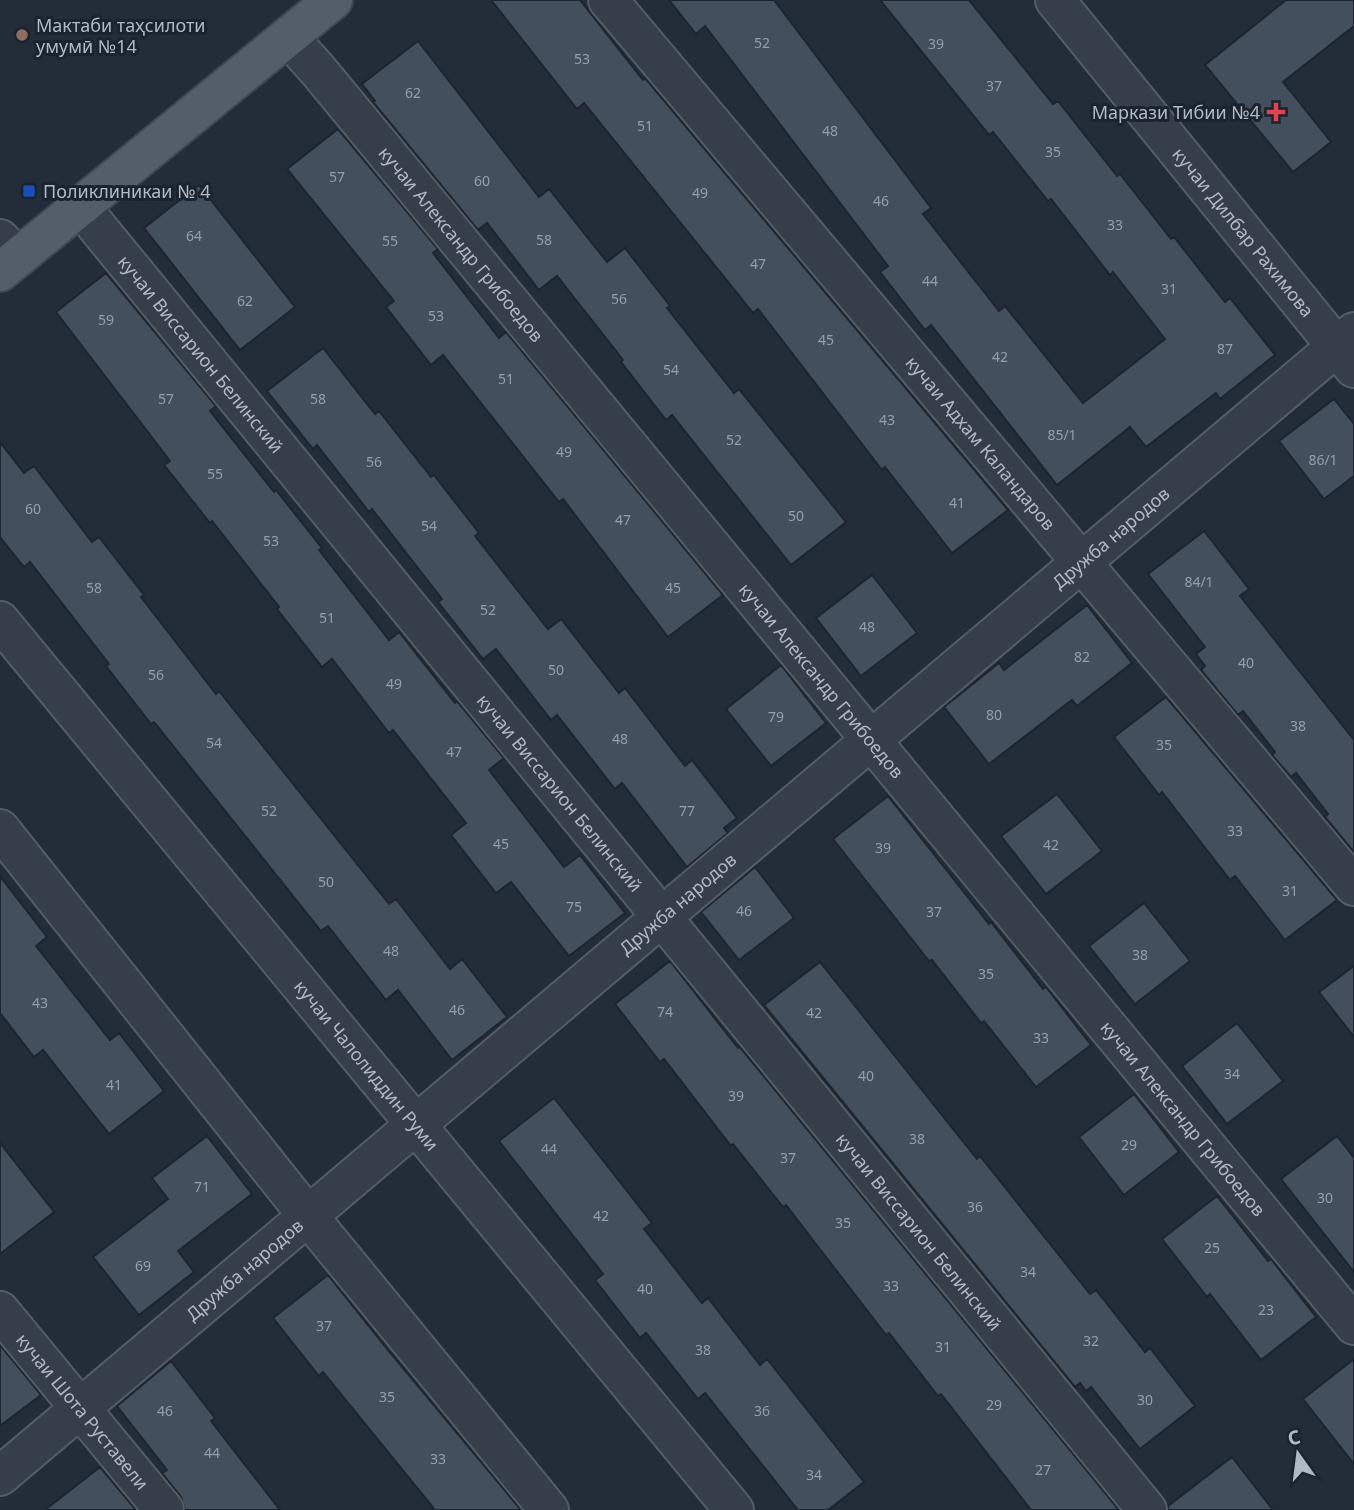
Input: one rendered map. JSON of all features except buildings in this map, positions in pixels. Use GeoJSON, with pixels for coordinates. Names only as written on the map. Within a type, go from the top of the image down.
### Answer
{"type":"FeatureCollection","features":[{"type":"Feature","properties":{"kind":"main road"},"geometry":{"type":"LineString","coordinates":[[6,257],[80,206],[333,0]]}},
{"type":"Feature","properties":{"kind":"street","name":"кучаи Адхам Каландаров"},"geometry":{"type":"LineString","coordinates":[[608,0],[1354,886]]}},
{"type":"Feature","properties":{"kind":"street","name":"кучаи Дилбар Рахимова"},"geometry":{"type":"LineString","coordinates":[[1055,0],[1348,349]]}},
{"type":"Feature","properties":{"kind":"street","name":"кучаи Александр Грибоедов"},"geometry":{"type":"LineString","coordinates":[[288,37],[1354,1325]]}},
{"type":"Feature","properties":{"kind":"street","name":"кучаи Виссарион Белинский"},"geometry":{"type":"LineString","coordinates":[[80,206],[1147,1510]]}},
{"type":"Feature","properties":{"kind":"street","name":"Дружба народов"},"geometry":{"type":"LineString","coordinates":[[0,1476],[1081,562],[1348,349]]}},
{"type":"Feature","properties":{"kind":"street","name":"кучаи Чалолиддин Руми"},"geometry":{"type":"LineString","coordinates":[[0,621],[734,1510]]}},
{"type":"Feature","properties":{"kind":"street"},"geometry":{"type":"LineString","coordinates":[[0,829],[308,1216],[549,1510]]}},
{"type":"Feature","properties":{"kind":"street","name":"кучаи Шота Руставели"},"geometry":{"type":"LineString","coordinates":[[0,1311],[164,1510]]}},
{"type":"Feature","properties":{"kind":"place","name":"Мактаби таҳсилоти умумӣ №14"},"geometry":{"type":"Point","coordinates":[22,35]}},
{"type":"Feature","properties":{"kind":"place","name":"Маркази Тибии №4"},"geometry":{"type":"Point","coordinates":[1276,112]}},
{"type":"Feature","properties":{"kind":"place","name":"Поликлиникаи № 4"},"geometry":{"type":"Point","coordinates":[29,191]}}]}
